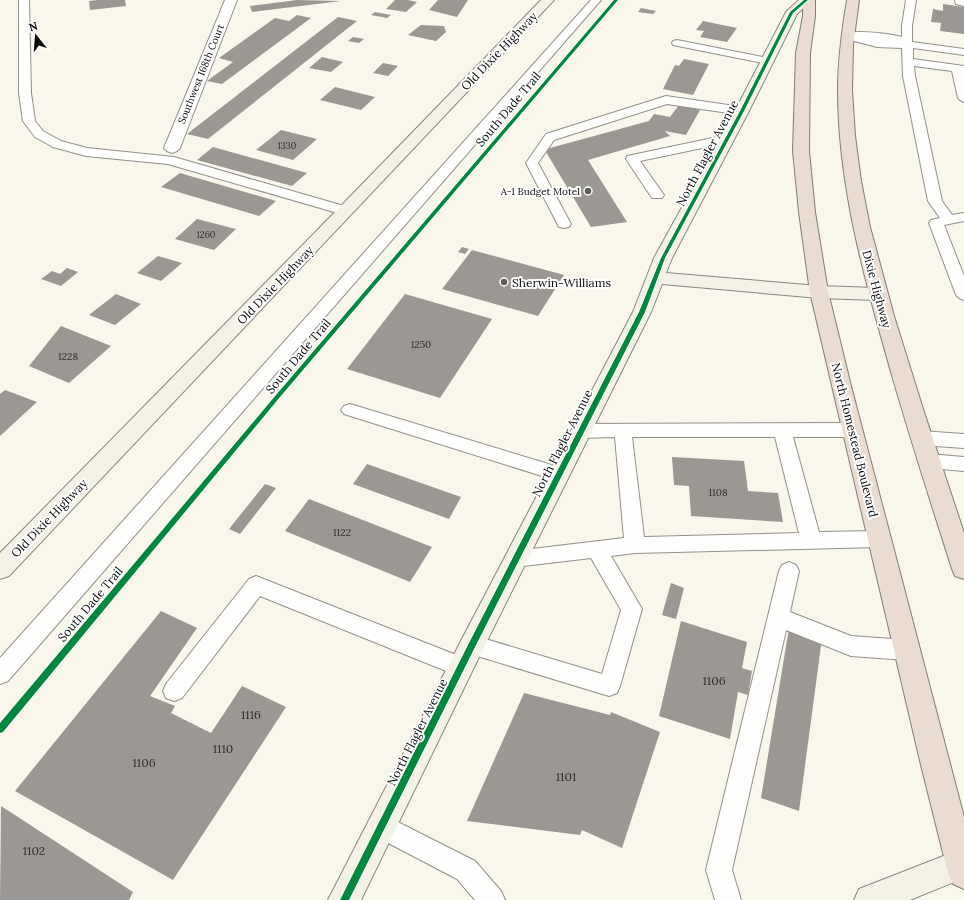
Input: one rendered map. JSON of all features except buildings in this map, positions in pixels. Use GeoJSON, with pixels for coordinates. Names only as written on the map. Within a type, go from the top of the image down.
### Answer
{"type":"FeatureCollection","features":[{"type":"Feature","properties":{"kind":"highway","name":"North Homestead Boulevard"},"geometry":{"type":"LineString","coordinates":[[809,0],[809,16],[803,53],[801,151],[807,212],[819,292],[935,765],[963,866]]}},
{"type":"Feature","properties":{"kind":"highway","name":"Dixie Highway"},"geometry":{"type":"LineString","coordinates":[[853,0],[847,36],[846,77],[850,150],[859,218],[877,294],[920,438],[929,461],[964,569]]}},
{"type":"Feature","properties":{"kind":"street","name":"Southwest 168th Court"},"geometry":{"type":"LineString","coordinates":[[170,154],[231,0]]}},
{"type":"Feature","properties":{"kind":"street","name":"Old Dixie Highway"},"geometry":{"type":"LineString","coordinates":[[0,569],[548,0]]}},
{"type":"Feature","properties":{"kind":"street","name":"North Flagler Avenue"},"geometry":{"type":"LineString","coordinates":[[344,900],[558,474],[642,312],[663,258],[742,111],[792,12],[806,0]]}},
{"type":"Feature","properties":{"kind":"street"},"geometry":{"type":"LineString","coordinates":[[655,278],[819,292],[877,294]]}},
{"type":"Feature","properties":{"kind":"street"},"geometry":{"type":"LineString","coordinates":[[870,900],[963,866]]}},
{"type":"Feature","properties":{"kind":"lane"},"geometry":{"type":"LineString","coordinates":[[24,0],[26,100],[29,121],[39,134],[57,144],[86,152],[170,154],[346,211]]}},
{"type":"Feature","properties":{"kind":"lane"},"geometry":{"type":"LineString","coordinates":[[0,674],[596,0]]}},
{"type":"Feature","properties":{"kind":"lane"},"geometry":{"type":"LineString","coordinates":[[911,0],[907,26],[909,76],[934,201],[948,220]]}},
{"type":"Feature","properties":{"kind":"lane"},"geometry":{"type":"LineString","coordinates":[[960,0],[960,2],[964,3]]}},
{"type":"Feature","properties":{"kind":"lane"},"geometry":{"type":"LineString","coordinates":[[847,36],[874,36],[900,39],[908,44],[964,52]]}},
{"type":"Feature","properties":{"kind":"lane"},"geometry":{"type":"LineString","coordinates":[[677,43],[768,61]]}},
{"type":"Feature","properties":{"kind":"lane"},"geometry":{"type":"LineString","coordinates":[[909,62],[960,68],[964,98]]}},
{"type":"Feature","properties":{"kind":"lane"},"geometry":{"type":"LineString","coordinates":[[564,224],[532,163],[550,138],[666,100],[742,111]]}},
{"type":"Feature","properties":{"kind":"lane"},"geometry":{"type":"LineString","coordinates":[[657,195],[632,159],[727,139]]}},
{"type":"Feature","properties":{"kind":"lane"},"geometry":{"type":"LineString","coordinates":[[964,217],[936,223],[964,295]]}},
{"type":"Feature","properties":{"kind":"lane"},"geometry":{"type":"LineString","coordinates":[[350,410],[558,474]]}},
{"type":"Feature","properties":{"kind":"lane"},"geometry":{"type":"LineString","coordinates":[[782,430],[811,540]]}},
{"type":"Feature","properties":{"kind":"lane"},"geometry":{"type":"LineString","coordinates":[[580,431],[852,430]]}},
{"type":"Feature","properties":{"kind":"lane"},"geometry":{"type":"LineString","coordinates":[[623,432],[635,545]]}},
{"type":"Feature","properties":{"kind":"lane"},"geometry":{"type":"LineString","coordinates":[[920,438],[964,441]]}},
{"type":"Feature","properties":{"kind":"lane"},"geometry":{"type":"LineString","coordinates":[[929,461],[964,464]]}},
{"type":"Feature","properties":{"kind":"lane"},"geometry":{"type":"LineString","coordinates":[[515,559],[635,545],[879,539]]}},
{"type":"Feature","properties":{"kind":"lane"},"geometry":{"type":"LineString","coordinates":[[472,645],[609,686],[632,609],[597,550]]}},
{"type":"Feature","properties":{"kind":"lane"},"geometry":{"type":"LineString","coordinates":[[728,900],[719,870],[789,571]]}},
{"type":"Feature","properties":{"kind":"lane"},"geometry":{"type":"LineString","coordinates":[[174,691],[256,585],[461,668]]}},
{"type":"Feature","properties":{"kind":"lane"},"geometry":{"type":"LineString","coordinates":[[778,617],[851,646],[907,650]]}},
{"type":"Feature","properties":{"kind":"lane"},"geometry":{"type":"LineString","coordinates":[[382,826],[466,870],[492,900]]}},
{"type":"Feature","properties":{"kind":"cycle path","name":"South Dade Trail"},"geometry":{"type":"LineString","coordinates":[[0,729],[278,396],[616,0]]}},
{"type":"Feature","properties":{"kind":"cycle path"},"geometry":{"type":"LineString","coordinates":[[344,900],[642,312],[663,258],[742,111],[792,12],[806,0]]}},
{"type":"Feature","properties":{"kind":"place","name":"A-1 Budget Motel"},"geometry":{"type":"Point","coordinates":[588,191]}},
{"type":"Feature","properties":{"kind":"place","name":"Sherwin-Williams"},"geometry":{"type":"Point","coordinates":[504,282]}}]}
